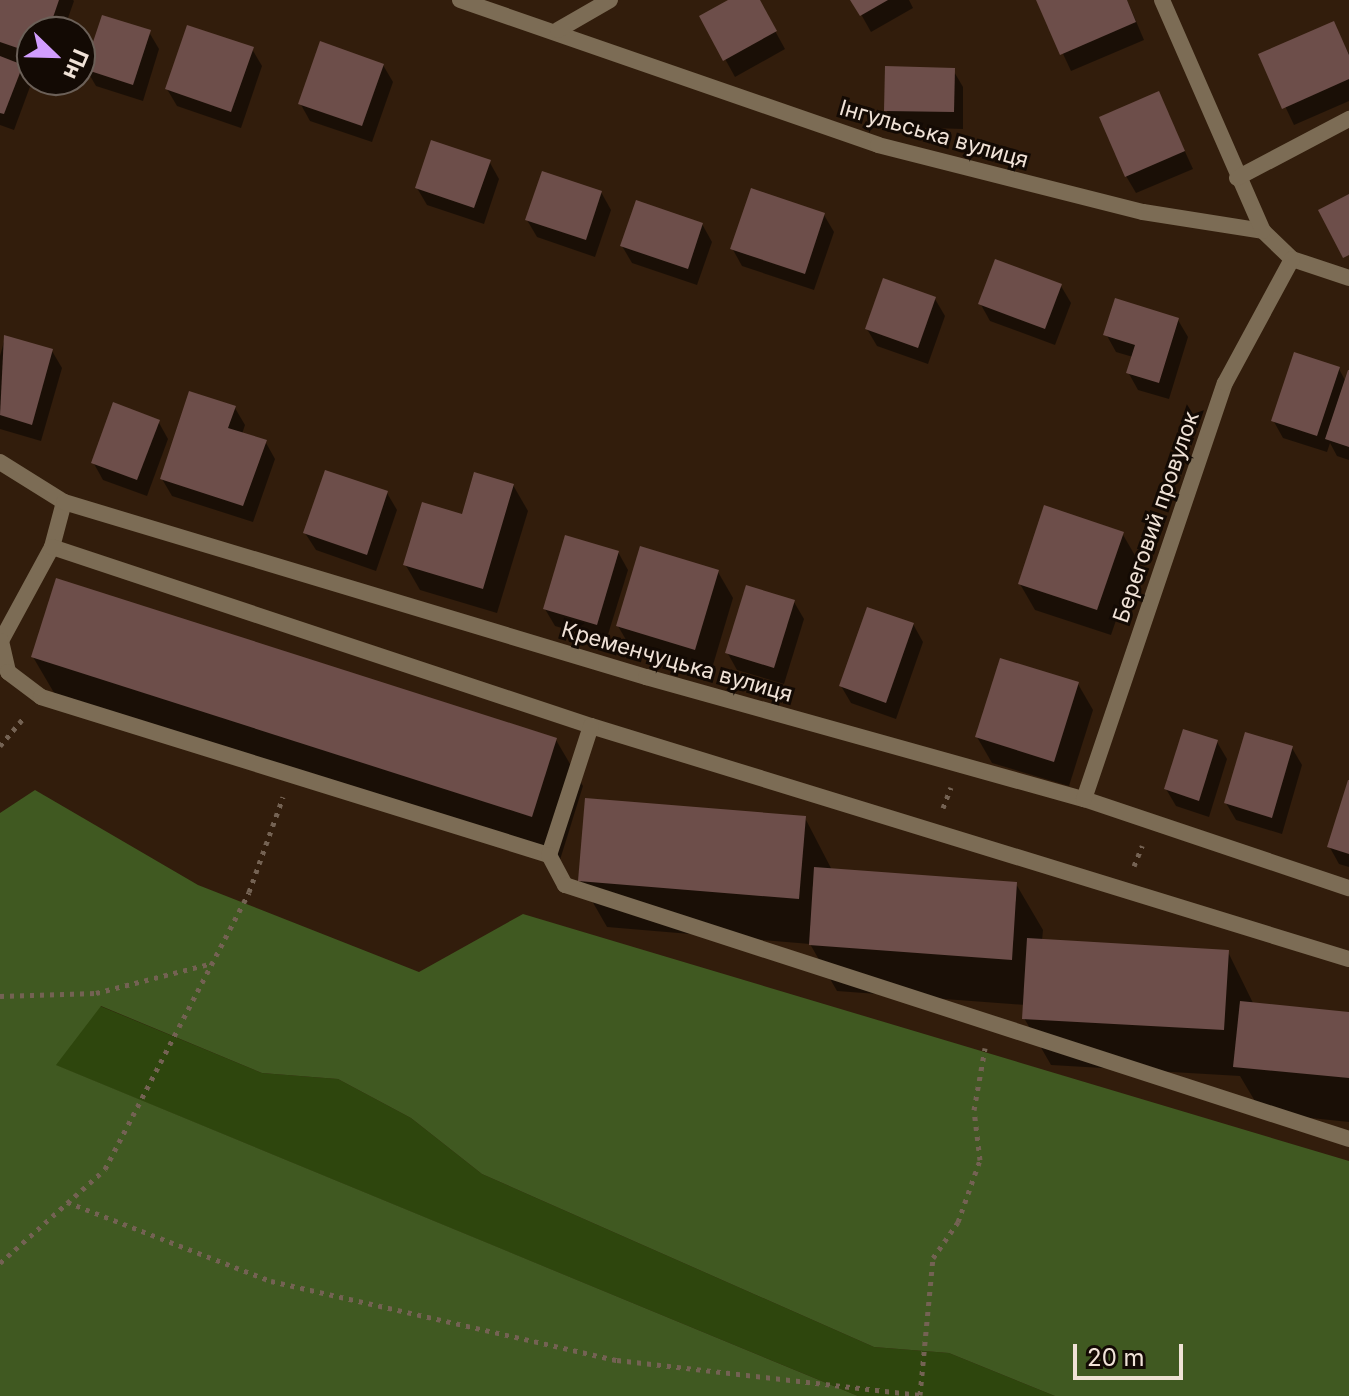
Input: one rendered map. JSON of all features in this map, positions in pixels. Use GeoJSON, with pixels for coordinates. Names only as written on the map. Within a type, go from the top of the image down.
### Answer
{"type":"FeatureCollection","features":[{"type":"Feature","properties":{"kind":"street","name":"Інгульська вулиця"},"geometry":{"type":"LineString","coordinates":[[460,0],[558,30],[878,145],[1143,212],[1263,231]]}},
{"type":"Feature","properties":{"kind":"street"},"geometry":{"type":"LineString","coordinates":[[558,30],[610,0]]}},
{"type":"Feature","properties":{"kind":"street"},"geometry":{"type":"LineString","coordinates":[[1162,0],[1237,178],[1263,231],[1292,259],[1349,278]]}},
{"type":"Feature","properties":{"kind":"street"},"geometry":{"type":"LineString","coordinates":[[1237,178],[1349,119]]}},
{"type":"Feature","properties":{"kind":"street","name":"Береговий провулок"},"geometry":{"type":"LineString","coordinates":[[1084,799],[1225,383],[1292,259]]}},
{"type":"Feature","properties":{"kind":"street","name":"Кременчуцька вулиця"},"geometry":{"type":"LineString","coordinates":[[0,462],[64,502],[958,766],[1084,799],[1349,888]]}},
{"type":"Feature","properties":{"kind":"street"},"geometry":{"type":"LineString","coordinates":[[64,502],[52,547],[1,641],[8,672],[41,697],[549,855],[565,885],[1349,1139]]}},
{"type":"Feature","properties":{"kind":"street"},"geometry":{"type":"LineString","coordinates":[[52,547],[591,726],[1349,959]]}},
{"type":"Feature","properties":{"kind":"street"},"geometry":{"type":"LineString","coordinates":[[549,855],[591,726]]}},
{"type":"Feature","properties":{"kind":"path"},"geometry":{"type":"LineString","coordinates":[[0,746],[41,697]]}},
{"type":"Feature","properties":{"kind":"path"},"geometry":{"type":"LineString","coordinates":[[935,831],[958,766]]}},
{"type":"Feature","properties":{"kind":"path"},"geometry":{"type":"LineString","coordinates":[[0,1263],[105,1169],[249,892],[291,774]]}},
{"type":"Feature","properties":{"kind":"path"},"geometry":{"type":"LineString","coordinates":[[1126,890],[1149,823]]}},
{"type":"Feature","properties":{"kind":"path"},"geometry":{"type":"LineString","coordinates":[[0,996],[96,993],[213,963]]}},
{"type":"Feature","properties":{"kind":"path"},"geometry":{"type":"LineString","coordinates":[[67,1202],[271,1281],[617,1360],[920,1395],[933,1258],[958,1222],[980,1160],[974,1110],[990,1023]]}},
{"type":"Feature","properties":{"kind":"green space"},"geometry":{"type":"Polygon","coordinates":[[[35,790],[198,885],[419,972],[523,914],[1349,1161],[1349,1396],[1055,1396],[949,1353],[874,1347],[482,1174],[411,1118],[338,1079],[262,1073],[101,1006],[56,1065],[858,1396],[0,1396],[0,813],[35,790]]]}},
{"type":"Feature","properties":{"kind":"green space"},"geometry":{"type":"Polygon","coordinates":[[[100,1006],[262,1073],[338,1079],[411,1118],[482,1174],[874,1347],[949,1353],[1055,1396],[858,1396],[55,1065],[100,1006]]]}},
{"type":"Feature","properties":{"kind":"building"},"geometry":{"type":"Polygon","coordinates":[[[0,0],[59,0],[54,16],[16,16],[16,48],[0,42],[0,0]]]}},
{"type":"Feature","properties":{"kind":"building"},"geometry":{"type":"Polygon","coordinates":[[[728,0],[760,0],[777,31],[723,61],[699,16],[728,0]]]}},
{"type":"Feature","properties":{"kind":"building"},"geometry":{"type":"Polygon","coordinates":[[[850,0],[888,0],[860,16],[850,0]]]}},
{"type":"Feature","properties":{"kind":"building"},"geometry":{"type":"Polygon","coordinates":[[[1036,0],[1127,0],[1136,22],[1060,55],[1036,0]]]}},
{"type":"Feature","properties":{"kind":"building"},"geometry":{"type":"Polygon","coordinates":[[[102,15],[151,30],[133,85],[96,73],[96,33],[102,15]]]}},
{"type":"Feature","properties":{"kind":"building"},"geometry":{"type":"Polygon","coordinates":[[[1334,21],[1349,55],[1349,79],[1282,109],[1258,54],[1334,21]]]}},
{"type":"Feature","properties":{"kind":"building"},"geometry":{"type":"Polygon","coordinates":[[[187,25],[254,47],[231,112],[165,89],[187,25]]]}},
{"type":"Feature","properties":{"kind":"building"},"geometry":{"type":"Polygon","coordinates":[[[320,41],[384,64],[362,126],[298,104],[320,41]]]}},
{"type":"Feature","properties":{"kind":"building"},"geometry":{"type":"Polygon","coordinates":[[[0,56],[16,62],[16,83],[4,114],[0,113],[0,56]]]}},
{"type":"Feature","properties":{"kind":"building"},"geometry":{"type":"Polygon","coordinates":[[[885,66],[955,68],[954,112],[884,111],[885,66]]]}},
{"type":"Feature","properties":{"kind":"building"},"geometry":{"type":"Polygon","coordinates":[[[1159,91],[1185,151],[1125,177],[1099,117],[1159,91]]]}},
{"type":"Feature","properties":{"kind":"building"},"geometry":{"type":"Polygon","coordinates":[[[431,140],[491,160],[474,208],[415,188],[431,140]]]}},
{"type":"Feature","properties":{"kind":"building"},"geometry":{"type":"Polygon","coordinates":[[[542,171],[602,191],[586,240],[525,220],[542,171]]]}},
{"type":"Feature","properties":{"kind":"building"},"geometry":{"type":"Polygon","coordinates":[[[751,188],[825,213],[805,274],[730,249],[751,188]]]}},
{"type":"Feature","properties":{"kind":"building"},"geometry":{"type":"Polygon","coordinates":[[[1349,194],[1349,255],[1343,258],[1318,210],[1349,194]]]}},
{"type":"Feature","properties":{"kind":"building"},"geometry":{"type":"Polygon","coordinates":[[[636,200],[703,223],[688,269],[620,246],[636,200]]]}},
{"type":"Feature","properties":{"kind":"building"},"geometry":{"type":"Polygon","coordinates":[[[995,259],[1062,284],[1045,329],[978,304],[995,259]]]}},
{"type":"Feature","properties":{"kind":"building"},"geometry":{"type":"Polygon","coordinates":[[[883,278],[936,297],[918,348],[865,329],[883,278]]]}},
{"type":"Feature","properties":{"kind":"building"},"geometry":{"type":"Polygon","coordinates":[[[1115,298],[1179,318],[1159,383],[1126,373],[1135,345],[1103,335],[1115,298]]]}},
{"type":"Feature","properties":{"kind":"building"},"geometry":{"type":"Polygon","coordinates":[[[4,335],[53,349],[32,425],[0,415],[4,335]]]}},
{"type":"Feature","properties":{"kind":"building"},"geometry":{"type":"Polygon","coordinates":[[[1294,352],[1340,367],[1317,436],[1271,421],[1294,352]]]}},
{"type":"Feature","properties":{"kind":"building"},"geometry":{"type":"Polygon","coordinates":[[[1349,370],[1349,447],[1325,439],[1349,370]]]}},
{"type":"Feature","properties":{"kind":"building"},"geometry":{"type":"Polygon","coordinates":[[[189,391],[236,406],[228,428],[267,440],[243,506],[160,479],[189,391]]]}},
{"type":"Feature","properties":{"kind":"building"},"geometry":{"type":"Polygon","coordinates":[[[113,402],[160,420],[137,480],[91,463],[113,402]]]}},
{"type":"Feature","properties":{"kind":"building"},"geometry":{"type":"Polygon","coordinates":[[[325,470],[388,491],[367,555],[303,533],[325,470]]]}},
{"type":"Feature","properties":{"kind":"building"},"geometry":{"type":"Polygon","coordinates":[[[474,472],[514,484],[483,589],[403,565],[422,502],[462,514],[474,472]]]}},
{"type":"Feature","properties":{"kind":"building"},"geometry":{"type":"Polygon","coordinates":[[[1044,505],[1124,532],[1097,610],[1018,584],[1044,505]]]}},
{"type":"Feature","properties":{"kind":"building"},"geometry":{"type":"Polygon","coordinates":[[[565,535],[619,551],[597,625],[543,609],[565,535]]]}},
{"type":"Feature","properties":{"kind":"building"},"geometry":{"type":"Polygon","coordinates":[[[640,546],[719,570],[695,650],[616,626],[640,546]]]}},
{"type":"Feature","properties":{"kind":"building"},"geometry":{"type":"Polygon","coordinates":[[[56,578],[557,738],[532,817],[31,657],[56,578]]]}},
{"type":"Feature","properties":{"kind":"building"},"geometry":{"type":"Polygon","coordinates":[[[746,585],[795,600],[774,668],[725,653],[746,585]]]}},
{"type":"Feature","properties":{"kind":"building"},"geometry":{"type":"Polygon","coordinates":[[[867,607],[914,623],[886,703],[839,686],[867,607]]]}},
{"type":"Feature","properties":{"kind":"building"},"geometry":{"type":"Polygon","coordinates":[[[1000,658],[1079,682],[1054,762],[975,737],[1000,658]]]}},
{"type":"Feature","properties":{"kind":"building"},"geometry":{"type":"Polygon","coordinates":[[[1183,729],[1218,740],[1199,801],[1164,789],[1183,729]]]}},
{"type":"Feature","properties":{"kind":"building"},"geometry":{"type":"Polygon","coordinates":[[[1245,732],[1293,746],[1272,818],[1224,803],[1245,732]]]}},
{"type":"Feature","properties":{"kind":"building"},"geometry":{"type":"Polygon","coordinates":[[[1349,780],[1349,854],[1327,847],[1349,780]]]}},
{"type":"Feature","properties":{"kind":"building"},"geometry":{"type":"Polygon","coordinates":[[[585,798],[806,816],[799,899],[578,881],[585,798]]]}},
{"type":"Feature","properties":{"kind":"building"},"geometry":{"type":"Polygon","coordinates":[[[814,867],[1017,882],[1012,960],[809,945],[814,867]]]}},
{"type":"Feature","properties":{"kind":"building"},"geometry":{"type":"Polygon","coordinates":[[[1027,938],[1229,950],[1224,1030],[1022,1019],[1027,938]]]}},
{"type":"Feature","properties":{"kind":"building"},"geometry":{"type":"Polygon","coordinates":[[[1240,1001],[1349,1012],[1349,1078],[1233,1067],[1240,1001]]]}}]}
